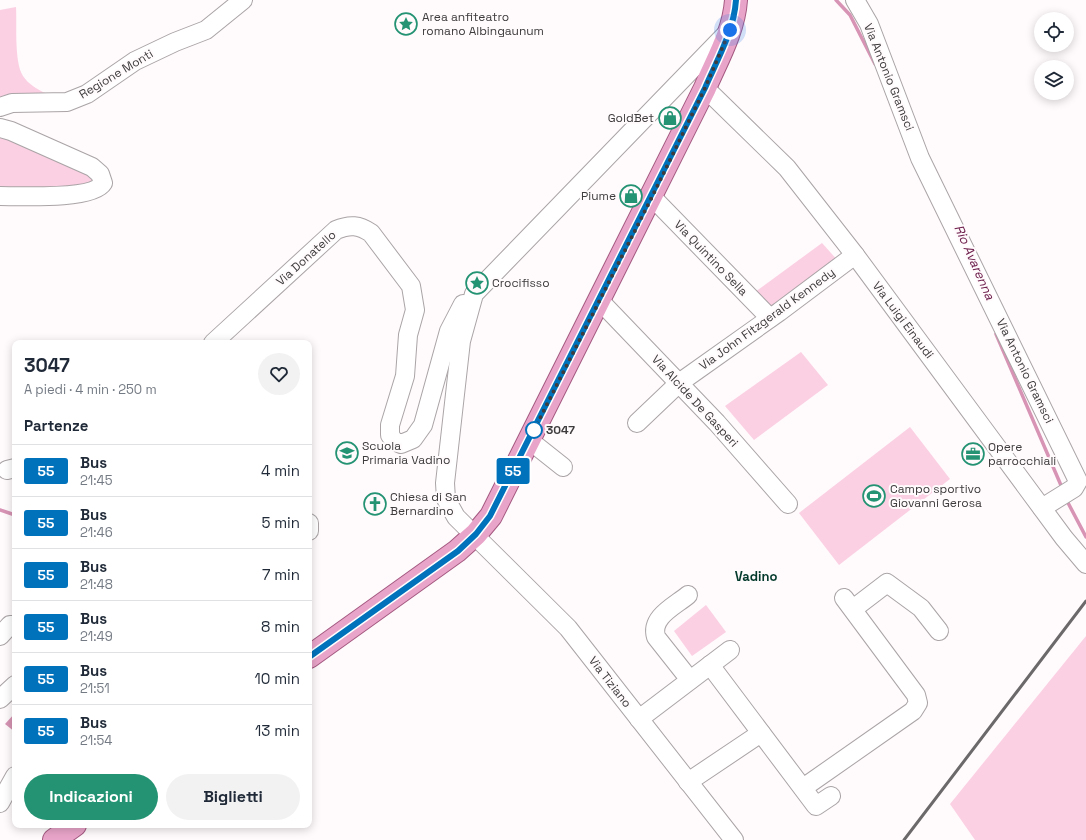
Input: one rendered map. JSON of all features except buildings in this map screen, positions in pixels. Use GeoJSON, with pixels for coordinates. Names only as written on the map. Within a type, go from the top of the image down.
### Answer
{"type":"FeatureCollection","features":[{"type":"Feature","properties":{"kind":"main road"},"geometry":{"type":"LineString","coordinates":[[312,655],[458,551],[476,534],[490,516],[652,197],[705,88],[730,30],[736,0]]}},
{"type":"Feature","properties":{"kind":"main road"},"geometry":{"type":"LineString","coordinates":[[54,840],[71,828]]}},
{"type":"Feature","properties":{"kind":"street","name":"Regione Monti"},"geometry":{"type":"LineString","coordinates":[[0,107],[12,103],[67,102],[87,94],[135,61],[175,42],[206,30],[243,0]]}},
{"type":"Feature","properties":{"kind":"street","name":"Via Antonio Gramsci"},"geometry":{"type":"LineString","coordinates":[[855,0],[869,24],[920,158],[1078,481],[1074,488],[1046,506]]}},
{"type":"Feature","properties":{"kind":"street"},"geometry":{"type":"LineString","coordinates":[[474,294],[730,30]]}},
{"type":"Feature","properties":{"kind":"street","name":"Via Luigi Einaudi"},"geometry":{"type":"LineString","coordinates":[[705,88],[787,168],[1046,506],[1086,564]]}},
{"type":"Feature","properties":{"kind":"street"},"geometry":{"type":"LineString","coordinates":[[0,128],[18,133],[92,167],[100,174],[103,183],[101,187],[94,190],[52,197],[0,196]]}},
{"type":"Feature","properties":{"kind":"street","name":"Via Quintino Sella"},"geometry":{"type":"LineString","coordinates":[[652,197],[770,318]]}},
{"type":"Feature","properties":{"kind":"street","name":"Via Donatello"},"geometry":{"type":"LineString","coordinates":[[216,340],[336,230],[345,226],[354,225],[363,228],[371,233],[400,269],[412,292],[415,310],[408,335],[405,376],[390,425],[390,435],[394,441],[401,444],[413,439],[423,425],[449,331],[464,302],[474,294]]}},
{"type":"Feature","properties":{"kind":"street","name":"Via John Fitzgerald Kennedy"},"geometry":{"type":"LineString","coordinates":[[637,423],[679,383],[855,255]]}},
{"type":"Feature","properties":{"kind":"street","name":"Via Tiziano"},"geometry":{"type":"LineString","coordinates":[[474,294],[461,341],[445,483],[446,499],[456,517],[476,534],[568,628],[734,840]]}},
{"type":"Feature","properties":{"kind":"street","name":"Via Alcide De Gasperi"},"geometry":{"type":"LineString","coordinates":[[599,300],[679,383],[788,504]]}},
{"type":"Feature","properties":{"kind":"street"},"geometry":{"type":"LineString","coordinates":[[529,440],[563,467]]}},
{"type":"Feature","properties":{"kind":"street"},"geometry":{"type":"LineString","coordinates":[[803,788],[913,711],[918,703],[916,695],[848,603],[887,583],[922,608],[939,631]]}},
{"type":"Feature","properties":{"kind":"street"},"geometry":{"type":"LineString","coordinates":[[688,595],[657,620],[654,629],[656,637],[690,680]]}},
{"type":"Feature","properties":{"kind":"street"},"geometry":{"type":"LineString","coordinates":[[0,636],[10,625],[12,625]]}},
{"type":"Feature","properties":{"kind":"street"},"geometry":{"type":"LineString","coordinates":[[639,719],[730,650]]}},
{"type":"Feature","properties":{"kind":"street"},"geometry":{"type":"LineString","coordinates":[[710,665],[816,806],[831,796]]}},
{"type":"Feature","properties":{"kind":"street"},"geometry":{"type":"LineString","coordinates":[[0,699],[12,688]]}},
{"type":"Feature","properties":{"kind":"street"},"geometry":{"type":"LineString","coordinates":[[688,782],[761,733]]}},
{"type":"Feature","properties":{"kind":"street"},"geometry":{"type":"LineString","coordinates":[[0,803],[12,781]]}},
{"type":"Feature","properties":{"kind":"shaded area"},"geometry":{"type":"Polygon","coordinates":[[[16,7],[16,43],[20,70],[27,81],[45,93],[36,97],[0,101],[0,10],[16,7]]]}},
{"type":"Feature","properties":{"kind":"shaded area"},"geometry":{"type":"Polygon","coordinates":[[[0,133],[84,168],[94,179],[89,187],[0,190],[0,133]]]}},
{"type":"Feature","properties":{"kind":"shaded area"},"geometry":{"type":"Polygon","coordinates":[[[822,243],[840,263],[772,313],[755,292],[822,243]]]}},
{"type":"Feature","properties":{"kind":"shaded area"},"geometry":{"type":"Polygon","coordinates":[[[801,352],[828,385],[754,440],[725,406],[801,352]]]}},
{"type":"Feature","properties":{"kind":"shaded area","name":"Campo sportivo Giovanni Gerosa"},"geometry":{"type":"Polygon","coordinates":[[[910,427],[950,479],[839,565],[799,513],[910,427]]]}},
{"type":"Feature","properties":{"kind":"shaded area"},"geometry":{"type":"Polygon","coordinates":[[[706,605],[726,632],[692,656],[674,631],[706,605]]]}},
{"type":"Feature","properties":{"kind":"shaded area"},"geometry":{"type":"Polygon","coordinates":[[[1086,636],[1086,840],[975,840],[950,804],[1086,636]]]}},
{"type":"Feature","properties":{"kind":"shaded area"},"geometry":{"type":"Polygon","coordinates":[[[12,716],[12,730],[5,724],[12,716]]]}},
{"type":"Feature","properties":{"kind":"waterway","name":"Rio Avarenna"},"geometry":{"type":"LineString","coordinates":[[836,0],[850,15],[875,64]]}},
{"type":"Feature","properties":{"kind":"waterway","name":"Rio Avarenna"},"geometry":{"type":"LineString","coordinates":[[996,334],[1063,490]]}},
{"type":"Feature","properties":{"kind":"waterway","name":"Rio Avarenna"},"geometry":{"type":"LineString","coordinates":[[1066,499],[1086,537]]}},
{"type":"Feature","properties":{"kind":"waterway"},"geometry":{"type":"LineString","coordinates":[[0,510],[12,514]]}},
{"type":"Feature","properties":{"kind":"railway"},"geometry":{"type":"LineString","coordinates":[[904,840],[1086,601]]}},
{"type":"Feature","properties":{"kind":"bus line","name":"55"},"geometry":{"type":"LineString","coordinates":[[312,655],[458,551],[476,534],[490,516],[652,197],[705,88],[730,30],[736,0]]}},
{"type":"Feature","properties":{"kind":"place","name":"Area anfiteatro romano Albingaunum"},"geometry":{"type":"Point","coordinates":[406,24]}},
{"type":"Feature","properties":{"kind":"place","name":"GoldBet"},"geometry":{"type":"Point","coordinates":[670,118]}},
{"type":"Feature","properties":{"kind":"place","name":"Piume"},"geometry":{"type":"Point","coordinates":[631,196]}},
{"type":"Feature","properties":{"kind":"place","name":"Crocifisso"},"geometry":{"type":"Point","coordinates":[477,283]}},
{"type":"Feature","properties":{"kind":"place","name":"3047"},"geometry":{"type":"Point","coordinates":[534,430]}},
{"type":"Feature","properties":{"kind":"place","name":"Scuola Primaria Vadino"},"geometry":{"type":"Point","coordinates":[347,453]}},
{"type":"Feature","properties":{"kind":"place","name":"Opere parrocchiali"},"geometry":{"type":"Point","coordinates":[973,454]}},
{"type":"Feature","properties":{"kind":"place","name":"Campo sportivo Giovanni Gerosa"},"geometry":{"type":"Point","coordinates":[874,496]}},
{"type":"Feature","properties":{"kind":"place","name":"Chiesa di San Bernardino"},"geometry":{"type":"Point","coordinates":[375,504]}},
{"type":"Feature","properties":{"kind":"district","name":"Vadino"},"geometry":{"type":"Point","coordinates":[756,576]}},
{"type":"Feature","properties":{"kind":"route"},"geometry":{"type":"LineString","coordinates":[[534,430],[652,197],[705,88],[730,30]]}}]}
